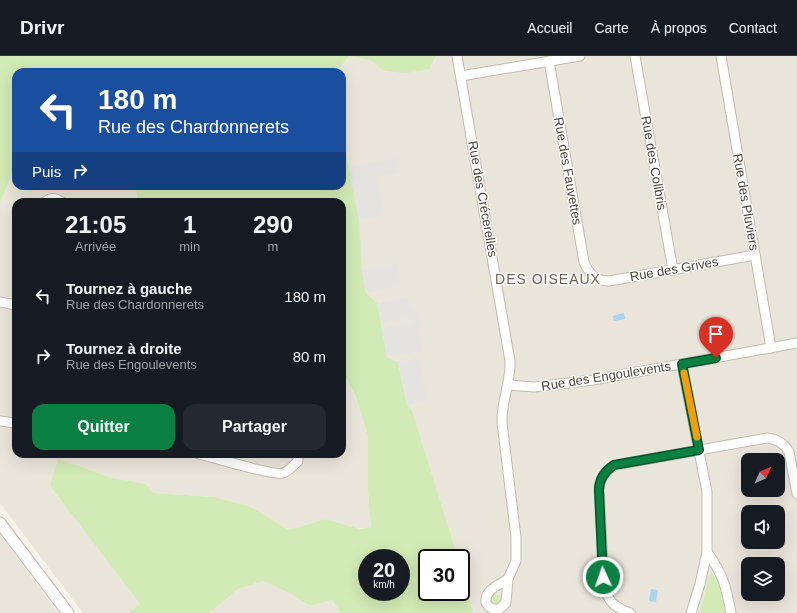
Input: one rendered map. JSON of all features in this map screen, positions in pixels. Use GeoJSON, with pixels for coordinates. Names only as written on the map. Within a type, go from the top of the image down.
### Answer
{"type":"FeatureCollection","features":[{"type":"Feature","properties":{"kind":"street","name":"Rue des Crécerelles"},"geometry":{"type":"LineString","coordinates":[[457,56],[511,369],[503,409],[502,429],[516,545],[516,561],[508,579]]}},
{"type":"Feature","properties":{"kind":"street"},"geometry":{"type":"LineString","coordinates":[[461,76],[580,56]]}},
{"type":"Feature","properties":{"kind":"street","name":"Rue des Colibris"},"geometry":{"type":"LineString","coordinates":[[634,56],[673,270]]}},
{"type":"Feature","properties":{"kind":"street","name":"Rue des Pluviers"},"geometry":{"type":"LineString","coordinates":[[721,56],[772,348]]}},
{"type":"Feature","properties":{"kind":"street","name":"Rue des Fauvettes"},"geometry":{"type":"LineString","coordinates":[[549,61],[584,262],[588,271],[594,278]]}},
{"type":"Feature","properties":{"kind":"street","name":"Rue des Grives"},"geometry":{"type":"LineString","coordinates":[[594,278],[609,281],[755,255]]}},
{"type":"Feature","properties":{"kind":"street"},"geometry":{"type":"LineString","coordinates":[[0,302],[12,304]]}},
{"type":"Feature","properties":{"kind":"street","name":"Rue des Engoulevents"},"geometry":{"type":"LineString","coordinates":[[508,385],[534,387],[568,384],[797,343]]}},
{"type":"Feature","properties":{"kind":"street"},"geometry":{"type":"LineString","coordinates":[[682,364],[707,492],[707,552],[700,584],[691,613]]}},
{"type":"Feature","properties":{"kind":"street"},"geometry":{"type":"LineString","coordinates":[[0,421],[12,422]]}},
{"type":"Feature","properties":{"kind":"street"},"geometry":{"type":"LineString","coordinates":[[630,613],[617,608],[612,604],[605,592],[599,490],[600,481],[608,469],[614,465],[767,438],[779,441],[786,446],[789,452],[797,494]]}},
{"type":"Feature","properties":{"kind":"street"},"geometry":{"type":"LineString","coordinates":[[215,458],[282,474],[298,462],[298,458]]}},
{"type":"Feature","properties":{"kind":"street"},"geometry":{"type":"LineString","coordinates":[[0,523],[68,613]]}},
{"type":"Feature","properties":{"kind":"street"},"geometry":{"type":"LineString","coordinates":[[707,552],[717,566],[724,580],[731,613]]}},
{"type":"Feature","properties":{"kind":"shaded area"},"geometry":{"type":"Polygon","coordinates":[[[349,56],[370,60],[384,71],[428,69],[436,56],[797,56],[797,613],[473,613],[470,601],[470,549],[455,549],[412,410],[407,405],[398,362],[387,357],[377,304],[366,293],[349,167],[346,155],[346,68],[340,68],[349,56]]]}},
{"type":"Feature","properties":{"kind":"shaded area"},"geometry":{"type":"Polygon","coordinates":[[[397,158],[400,172],[376,177],[384,216],[359,220],[349,167],[397,158]]]}},
{"type":"Feature","properties":{"kind":"shaded area"},"geometry":{"type":"Polygon","coordinates":[[[12,172],[12,190],[136,190],[137,198],[12,198],[12,458],[346,458],[346,378],[356,397],[368,436],[368,492],[371,527],[360,529],[325,519],[289,530],[251,507],[215,497],[153,493],[146,484],[109,477],[50,486],[140,604],[129,613],[83,613],[0,503],[0,203],[12,172]]]}},
{"type":"Feature","properties":{"kind":"shaded area"},"geometry":{"type":"Polygon","coordinates":[[[397,263],[401,286],[366,293],[362,270],[397,263]]]}},
{"type":"Feature","properties":{"kind":"shaded area"},"geometry":{"type":"Polygon","coordinates":[[[407,298],[412,308],[417,310],[421,325],[418,328],[422,351],[387,357],[381,328],[411,322],[410,318],[381,323],[377,303],[407,298]]]}},
{"type":"Feature","properties":{"kind":"shaded area"},"geometry":{"type":"Polygon","coordinates":[[[419,358],[427,401],[407,405],[398,362],[419,358]]]}},
{"type":"Feature","properties":{"kind":"shaded area"},"geometry":{"type":"Polygon","coordinates":[[[0,534],[58,613],[0,613],[0,534]]]}},
{"type":"Feature","properties":{"kind":"shaded area"},"geometry":{"type":"Polygon","coordinates":[[[263,581],[291,594],[310,606],[334,600],[340,613],[209,613],[238,589],[263,581]]]}},
{"type":"Feature","properties":{"kind":"green space"},"geometry":{"type":"Polygon","coordinates":[[[0,56],[349,56],[340,68],[12,68],[12,172],[0,203],[0,56]]]}},
{"type":"Feature","properties":{"kind":"green space"},"geometry":{"type":"Polygon","coordinates":[[[349,56],[436,56],[429,69],[406,73],[384,71],[370,60],[349,56]]]}},
{"type":"Feature","properties":{"kind":"green space"},"geometry":{"type":"Polygon","coordinates":[[[346,155],[359,220],[362,270],[366,293],[377,303],[387,357],[398,362],[407,405],[412,410],[455,549],[418,549],[418,601],[470,601],[473,613],[340,613],[333,600],[310,606],[291,594],[263,581],[238,589],[209,613],[129,613],[140,604],[50,486],[58,459],[109,477],[146,484],[153,493],[215,497],[251,507],[289,530],[325,519],[360,529],[371,527],[368,492],[368,436],[356,397],[346,378],[346,198],[137,198],[135,190],[346,190],[346,155]]]}},
{"type":"Feature","properties":{"kind":"green space"},"geometry":{"type":"Polygon","coordinates":[[[710,574],[715,577],[720,586],[725,613],[700,613],[710,574]]]}},
{"type":"Feature","properties":{"kind":"green space"},"geometry":{"type":"Polygon","coordinates":[[[496,594],[501,599],[496,604],[491,599],[496,594]]]}},
{"type":"Feature","properties":{"kind":"water"},"geometry":{"type":"Polygon","coordinates":[[[624,313],[625,319],[614,321],[613,316],[624,313]]]}},
{"type":"Feature","properties":{"kind":"water"},"geometry":{"type":"Polygon","coordinates":[[[651,589],[658,590],[656,602],[649,601],[651,589]]]}},
{"type":"Feature","properties":{"kind":"slow traffic"},"geometry":{"type":"LineString","coordinates":[[684,373],[697,437]]}},
{"type":"Feature","properties":{"kind":"district","name":"DES OISEAUX"},"geometry":{"type":"Point","coordinates":[548,279]}},
{"type":"Feature","properties":{"kind":"route"},"geometry":{"type":"LineString","coordinates":[[603,577],[599,490],[600,481],[608,469],[614,465],[699,450],[682,364],[716,358]]}}]}
